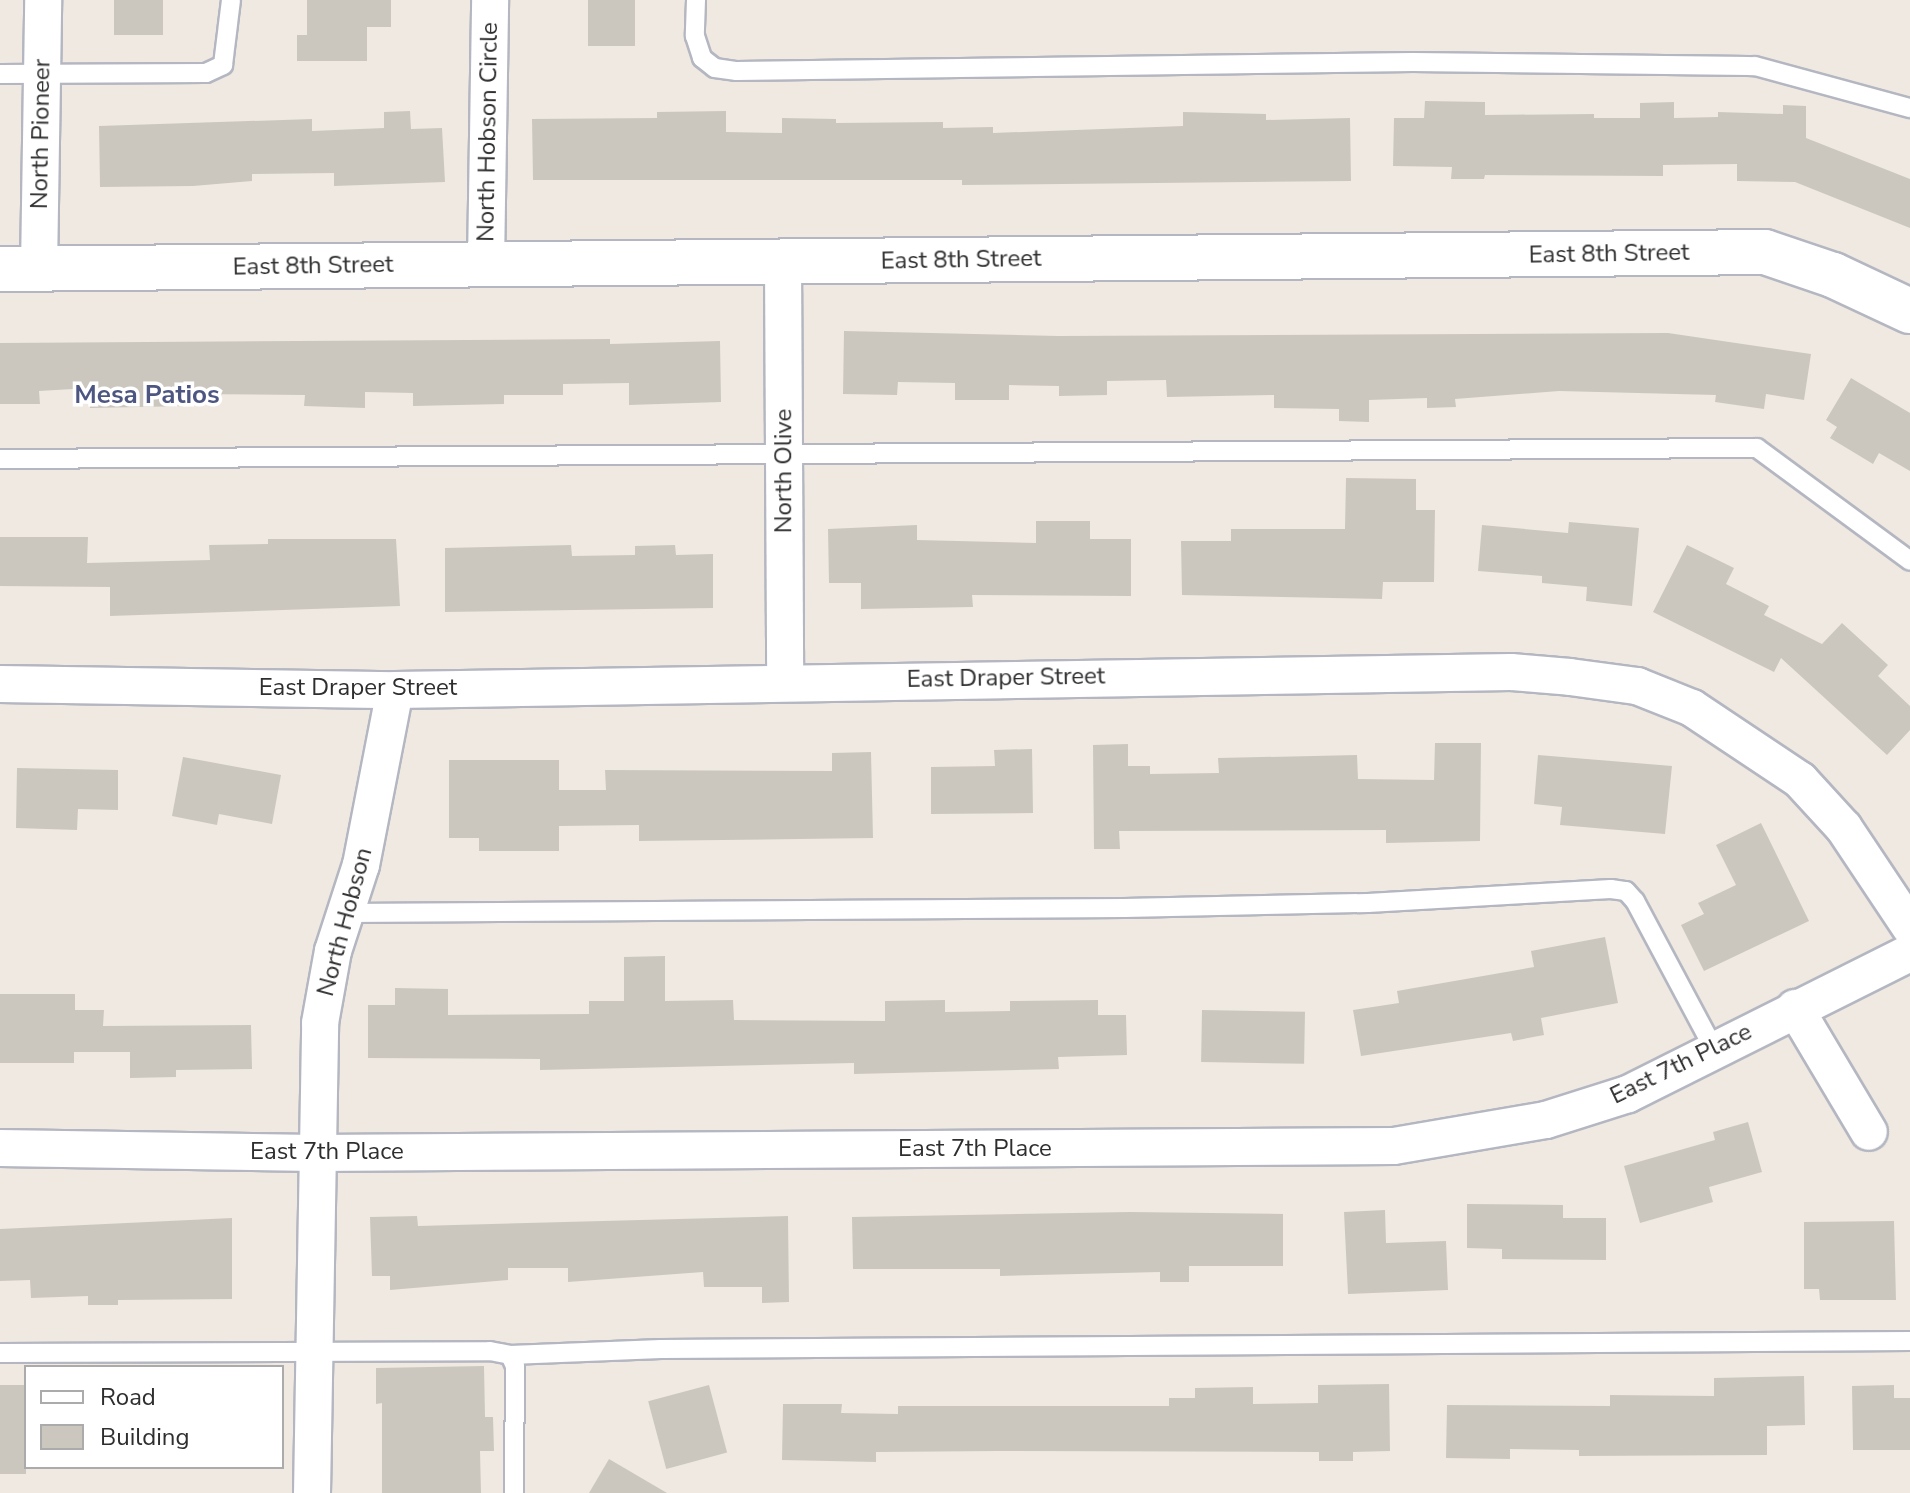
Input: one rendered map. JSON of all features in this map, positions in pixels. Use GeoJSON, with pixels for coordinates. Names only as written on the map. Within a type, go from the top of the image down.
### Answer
{"type":"FeatureCollection","features":[{"type":"Feature","properties":{"kind":"street","name":"North Pioneer"},"geometry":{"type":"LineString","coordinates":[[19,269],[42,74],[43,0]]}},
{"type":"Feature","properties":{"kind":"street","name":"North Hobson Circle"},"geometry":{"type":"LineString","coordinates":[[486,264],[490,0]]}},
{"type":"Feature","properties":{"kind":"street","name":"East 8th Street"},"geometry":{"type":"LineString","coordinates":[[19,269],[1765,252],[1833,275],[1910,311]]}},
{"type":"Feature","properties":{"kind":"street","name":"North Olive"},"geometry":{"type":"LineString","coordinates":[[783,261],[785,681]]}},
{"type":"Feature","properties":{"kind":"street","name":"East Draper Street"},"geometry":{"type":"LineString","coordinates":[[0,684],[395,690],[785,681],[1511,672],[1637,686],[1692,708],[1800,780],[1844,828],[1910,927]]}},
{"type":"Feature","properties":{"kind":"street","name":"North Hobson"},"geometry":{"type":"LineString","coordinates":[[312,1493],[315,1153],[320,1023],[333,951],[368,836],[395,690]]}},
{"type":"Feature","properties":{"kind":"street","name":"East 7th Place"},"geometry":{"type":"LineString","coordinates":[[0,1148],[315,1153],[1394,1146],[1546,1120],[1628,1094],[1910,953]]}},
{"type":"Feature","properties":{"kind":"street"},"geometry":{"type":"LineString","coordinates":[[1795,1008],[1869,1132]]}},
{"type":"Feature","properties":{"kind":"lane"},"geometry":{"type":"LineString","coordinates":[[0,74],[206,73],[223,65],[231,0]]}},
{"type":"Feature","properties":{"kind":"lane"},"geometry":{"type":"LineString","coordinates":[[696,0],[695,36],[702,58],[715,68],[737,71],[1413,62],[1755,66],[1910,108]]}},
{"type":"Feature","properties":{"kind":"lane"},"geometry":{"type":"LineString","coordinates":[[0,459],[1757,448],[1910,561]]}},
{"type":"Feature","properties":{"kind":"lane"},"geometry":{"type":"LineString","coordinates":[[346,913],[1124,908],[1368,903],[1611,889],[1626,891],[1635,901],[1714,1049]]}},
{"type":"Feature","properties":{"kind":"lane"},"geometry":{"type":"LineString","coordinates":[[0,1353],[313,1351],[510,1355],[661,1349],[1910,1341]]}},
{"type":"Feature","properties":{"kind":"lane"},"geometry":{"type":"LineString","coordinates":[[510,1355],[515,1366],[514,1493]]}},
{"type":"Feature","properties":{"kind":"building"},"geometry":{"type":"Polygon","coordinates":[[[114,0],[163,0],[163,35],[114,35],[114,0]]]}},
{"type":"Feature","properties":{"kind":"building"},"geometry":{"type":"Polygon","coordinates":[[[307,0],[391,0],[391,27],[367,27],[367,61],[297,61],[297,35],[307,35],[307,0]]]}},
{"type":"Feature","properties":{"kind":"building"},"geometry":{"type":"Polygon","coordinates":[[[588,0],[635,0],[635,46],[588,46],[588,0]]]}},
{"type":"Feature","properties":{"kind":"building"},"geometry":{"type":"Polygon","coordinates":[[[1425,101],[1485,102],[1485,115],[1594,114],[1594,118],[1640,118],[1640,103],[1674,102],[1674,118],[1718,117],[1718,112],[1783,114],[1783,105],[1806,106],[1806,138],[1910,179],[1910,228],[1795,182],[1737,181],[1737,164],[1663,165],[1663,176],[1485,175],[1484,179],[1451,179],[1452,167],[1393,166],[1394,118],[1424,118],[1425,101]]]}},
{"type":"Feature","properties":{"kind":"building"},"geometry":{"type":"Polygon","coordinates":[[[410,111],[411,129],[442,128],[445,182],[334,186],[334,173],[252,174],[252,181],[193,186],[100,187],[99,126],[312,119],[312,131],[384,128],[384,112],[410,111]]]}},
{"type":"Feature","properties":{"kind":"building"},"geometry":{"type":"Polygon","coordinates":[[[726,111],[726,132],[782,133],[782,118],[836,119],[836,123],[943,122],[943,128],[993,127],[993,133],[1183,126],[1183,112],[1266,114],[1266,120],[1350,118],[1351,181],[962,185],[962,180],[533,180],[532,119],[657,118],[657,112],[726,111]]]}},
{"type":"Feature","properties":{"kind":"building"},"geometry":{"type":"Polygon","coordinates":[[[844,331],[1058,336],[1668,333],[1811,354],[1804,400],[1766,394],[1764,409],[1715,402],[1716,395],[1559,391],[1455,399],[1456,407],[1427,408],[1427,398],[1369,400],[1369,422],[1339,421],[1339,409],[1274,408],[1274,395],[1167,397],[1166,380],[1107,381],[1107,395],[1059,396],[1059,386],[1009,385],[1009,400],[955,400],[955,383],[898,382],[897,395],[843,394],[844,331]]]}},
{"type":"Feature","properties":{"kind":"building"},"geometry":{"type":"Polygon","coordinates":[[[610,339],[610,344],[720,341],[721,402],[629,405],[629,383],[563,384],[563,395],[504,395],[504,404],[413,406],[413,393],[365,392],[365,408],[304,406],[305,395],[189,394],[189,406],[90,408],[90,388],[39,391],[40,404],[0,404],[0,343],[610,339]]]}},
{"type":"Feature","properties":{"kind":"building"},"geometry":{"type":"Polygon","coordinates":[[[1851,378],[1910,413],[1910,471],[1879,453],[1873,464],[1830,438],[1837,427],[1826,420],[1851,378]]]}},
{"type":"Feature","properties":{"kind":"building"},"geometry":{"type":"Polygon","coordinates":[[[1346,478],[1416,479],[1416,510],[1435,510],[1434,582],[1383,582],[1382,599],[1182,595],[1181,541],[1231,541],[1231,529],[1345,529],[1346,478]]]}},
{"type":"Feature","properties":{"kind":"building"},"geometry":{"type":"Polygon","coordinates":[[[1036,521],[1090,521],[1090,539],[1131,539],[1131,596],[972,595],[973,607],[861,609],[861,583],[829,583],[828,529],[917,525],[917,540],[1036,543],[1036,521]]]}},
{"type":"Feature","properties":{"kind":"building"},"geometry":{"type":"Polygon","coordinates":[[[1569,522],[1639,528],[1632,606],[1586,601],[1587,587],[1542,583],[1542,576],[1478,571],[1482,525],[1568,533],[1569,522]]]}},
{"type":"Feature","properties":{"kind":"building"},"geometry":{"type":"Polygon","coordinates":[[[0,537],[88,537],[87,563],[210,560],[209,545],[268,544],[268,539],[396,539],[400,606],[110,616],[110,587],[0,586],[0,537]]]}},
{"type":"Feature","properties":{"kind":"building"},"geometry":{"type":"Polygon","coordinates":[[[571,545],[572,556],[635,555],[635,546],[675,545],[676,555],[713,554],[713,608],[445,612],[445,548],[571,545]]]}},
{"type":"Feature","properties":{"kind":"building"},"geometry":{"type":"Polygon","coordinates":[[[1687,545],[1734,568],[1726,584],[1769,606],[1764,615],[1822,644],[1842,623],[1888,665],[1878,676],[1910,706],[1910,730],[1887,755],[1781,658],[1774,672],[1653,612],[1687,545]]]}},
{"type":"Feature","properties":{"kind":"building"},"geometry":{"type":"Polygon","coordinates":[[[1435,743],[1481,743],[1480,841],[1386,843],[1386,830],[1119,831],[1120,849],[1094,849],[1093,745],[1128,744],[1128,766],[1150,766],[1150,774],[1219,773],[1218,758],[1357,755],[1358,779],[1434,780],[1435,743]]]}},
{"type":"Feature","properties":{"kind":"building"},"geometry":{"type":"Polygon","coordinates":[[[1032,749],[1033,813],[931,814],[931,767],[995,766],[994,750],[1032,749]]]}},
{"type":"Feature","properties":{"kind":"building"},"geometry":{"type":"Polygon","coordinates":[[[871,752],[873,838],[639,841],[639,825],[559,826],[559,851],[479,851],[479,838],[449,838],[449,760],[559,760],[559,790],[606,790],[605,770],[832,771],[832,753],[871,752]]]}},
{"type":"Feature","properties":{"kind":"building"},"geometry":{"type":"Polygon","coordinates":[[[1538,755],[1672,766],[1665,834],[1560,825],[1562,807],[1534,804],[1538,755]]]}},
{"type":"Feature","properties":{"kind":"building"},"geometry":{"type":"Polygon","coordinates":[[[183,757],[281,775],[272,824],[219,814],[217,825],[172,816],[183,757]]]}},
{"type":"Feature","properties":{"kind":"building"},"geometry":{"type":"Polygon","coordinates":[[[17,768],[118,770],[118,810],[78,809],[77,830],[16,828],[17,768]]]}},
{"type":"Feature","properties":{"kind":"building"},"geometry":{"type":"Polygon","coordinates":[[[1761,823],[1809,921],[1704,971],[1681,925],[1704,914],[1698,903],[1736,885],[1716,845],[1761,823]]]}},
{"type":"Feature","properties":{"kind":"building"},"geometry":{"type":"Polygon","coordinates":[[[1605,937],[1618,1003],[1541,1018],[1544,1035],[1513,1041],[1511,1033],[1361,1056],[1353,1010],[1399,1003],[1397,991],[1534,967],[1531,951],[1605,937]]]}},
{"type":"Feature","properties":{"kind":"building"},"geometry":{"type":"Polygon","coordinates":[[[665,956],[665,1001],[733,1000],[734,1020],[885,1021],[885,1001],[945,1000],[945,1012],[1010,1011],[1010,1001],[1098,1000],[1098,1015],[1126,1015],[1127,1055],[1058,1057],[1059,1069],[854,1074],[854,1063],[540,1070],[540,1059],[368,1058],[368,1005],[395,1005],[395,988],[448,989],[448,1015],[589,1014],[589,1001],[624,1001],[624,957],[665,956]]]}},
{"type":"Feature","properties":{"kind":"building"},"geometry":{"type":"Polygon","coordinates":[[[0,994],[75,994],[75,1010],[104,1010],[103,1026],[251,1025],[252,1069],[176,1070],[176,1077],[130,1078],[130,1052],[74,1052],[74,1063],[0,1063],[0,994]]]}},
{"type":"Feature","properties":{"kind":"building"},"geometry":{"type":"Polygon","coordinates":[[[1202,1010],[1305,1012],[1304,1064],[1201,1062],[1202,1010]]]}},
{"type":"Feature","properties":{"kind":"building"},"geometry":{"type":"Polygon","coordinates":[[[1748,1122],[1762,1172],[1709,1187],[1713,1202],[1640,1223],[1624,1166],[1715,1140],[1713,1132],[1748,1122]]]}},
{"type":"Feature","properties":{"kind":"building"},"geometry":{"type":"Polygon","coordinates":[[[1467,1204],[1563,1205],[1563,1218],[1606,1218],[1606,1260],[1502,1259],[1502,1249],[1467,1248],[1467,1204]]]}},
{"type":"Feature","properties":{"kind":"building"},"geometry":{"type":"Polygon","coordinates":[[[1385,1210],[1386,1243],[1446,1241],[1448,1290],[1348,1294],[1344,1212],[1385,1210]]]}},
{"type":"Feature","properties":{"kind":"building"},"geometry":{"type":"Polygon","coordinates":[[[1130,1212],[1283,1214],[1283,1266],[1189,1266],[1189,1282],[1160,1282],[1160,1272],[1000,1276],[1000,1269],[853,1269],[852,1217],[1130,1212]]]}},
{"type":"Feature","properties":{"kind":"building"},"geometry":{"type":"Polygon","coordinates":[[[417,1216],[418,1226],[788,1216],[789,1302],[762,1303],[762,1287],[704,1287],[703,1272],[568,1282],[568,1268],[508,1268],[508,1280],[390,1290],[390,1276],[372,1276],[370,1217],[417,1216]]]}},
{"type":"Feature","properties":{"kind":"building"},"geometry":{"type":"Polygon","coordinates":[[[232,1218],[232,1299],[118,1300],[118,1305],[88,1305],[88,1296],[31,1298],[30,1280],[0,1281],[0,1229],[232,1218]]]}},
{"type":"Feature","properties":{"kind":"building"},"geometry":{"type":"Polygon","coordinates":[[[1894,1221],[1896,1300],[1820,1300],[1819,1289],[1804,1289],[1804,1222],[1894,1221]]]}},
{"type":"Feature","properties":{"kind":"building"},"geometry":{"type":"Polygon","coordinates":[[[484,1366],[485,1417],[493,1417],[494,1451],[480,1451],[481,1493],[382,1493],[382,1403],[376,1404],[376,1368],[484,1366]]]}},
{"type":"Feature","properties":{"kind":"building"},"geometry":{"type":"Polygon","coordinates":[[[1804,1376],[1805,1425],[1767,1426],[1767,1455],[1579,1456],[1579,1450],[1510,1449],[1510,1459],[1446,1458],[1447,1405],[1610,1406],[1610,1395],[1714,1396],[1714,1378],[1804,1376]]]}},
{"type":"Feature","properties":{"kind":"building"},"geometry":{"type":"Polygon","coordinates":[[[1389,1384],[1390,1451],[1353,1452],[1353,1461],[1319,1461],[1319,1452],[998,1451],[876,1452],[876,1462],[782,1460],[783,1404],[842,1404],[841,1413],[898,1414],[898,1406],[1169,1406],[1169,1398],[1195,1398],[1195,1388],[1253,1387],[1253,1404],[1318,1403],[1318,1385],[1389,1384]]]}},
{"type":"Feature","properties":{"kind":"building"},"geometry":{"type":"Polygon","coordinates":[[[0,1385],[24,1385],[26,1474],[0,1474],[0,1385]]]}},
{"type":"Feature","properties":{"kind":"building"},"geometry":{"type":"Polygon","coordinates":[[[709,1385],[727,1453],[666,1469],[648,1401],[709,1385]]]}},
{"type":"Feature","properties":{"kind":"building"},"geometry":{"type":"Polygon","coordinates":[[[1894,1385],[1894,1398],[1910,1398],[1910,1450],[1853,1450],[1852,1386],[1894,1385]]]}},
{"type":"Feature","properties":{"kind":"building"},"geometry":{"type":"Polygon","coordinates":[[[609,1459],[667,1493],[589,1493],[609,1459]]]}},
{"type":"Feature","properties":{"kind":"district","name":"Mesa Patios"},"geometry":{"type":"Point","coordinates":[147,395]}}]}
